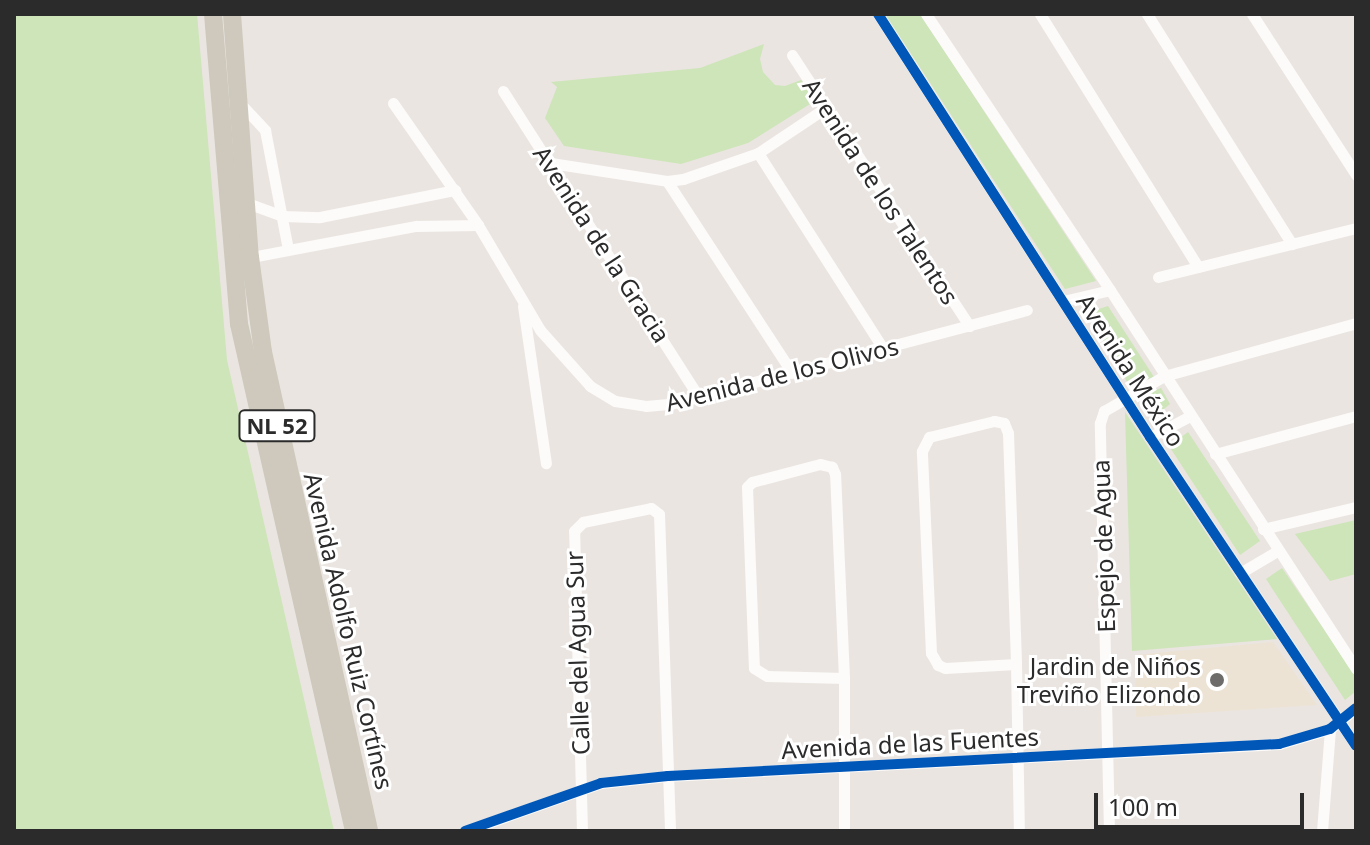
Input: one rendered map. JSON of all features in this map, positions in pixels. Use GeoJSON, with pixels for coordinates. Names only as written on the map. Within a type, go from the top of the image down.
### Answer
{"type":"FeatureCollection","features":[{"type":"Feature","properties":{"kind":"main road"},"geometry":{"type":"LineString","coordinates":[[213,14],[222,135],[237,211],[239,324],[354,831]]}},
{"type":"Feature","properties":{"kind":"main road","name":"Avenida Adolfo Ruiz Cortínes"},"geometry":{"type":"LineString","coordinates":[[232,14],[238,100],[237,211],[250,257],[271,399],[369,831]]}},
{"type":"Feature","properties":{"kind":"street","name":"Avenida México"},"geometry":{"type":"LineString","coordinates":[[878,14],[1240,573],[1334,725],[1356,746]]}},
{"type":"Feature","properties":{"kind":"street","name":"Avenida México"},"geometry":{"type":"LineString","coordinates":[[926,14],[1356,669]]}},
{"type":"Feature","properties":{"kind":"street"},"geometry":{"type":"LineString","coordinates":[[1040,14],[1198,267]]}},
{"type":"Feature","properties":{"kind":"street"},"geometry":{"type":"LineString","coordinates":[[1147,14],[1292,244]]}},
{"type":"Feature","properties":{"kind":"street"},"geometry":{"type":"LineString","coordinates":[[1252,14],[1356,175]]}},
{"type":"Feature","properties":{"kind":"street","name":"Avenida de los Talentos"},"geometry":{"type":"LineString","coordinates":[[792,55],[969,326]]}},
{"type":"Feature","properties":{"kind":"street","name":"Avenida de la Gracia"},"geometry":{"type":"LineString","coordinates":[[503,91],[699,397]]}},
{"type":"Feature","properties":{"kind":"street"},"geometry":{"type":"LineString","coordinates":[[238,100],[265,130],[288,249]]}},
{"type":"Feature","properties":{"kind":"street","name":"Avenida de los Olivos"},"geometry":{"type":"LineString","coordinates":[[393,103],[455,190],[522,301],[566,362],[590,386],[615,401],[646,406],[699,397],[1027,310]]}},
{"type":"Feature","properties":{"kind":"street"},"geometry":{"type":"LineString","coordinates":[[551,163],[667,181],[702,174],[758,153],[827,107]]}},
{"type":"Feature","properties":{"kind":"street"},"geometry":{"type":"LineString","coordinates":[[758,153],[884,350]]}},
{"type":"Feature","properties":{"kind":"street"},"geometry":{"type":"LineString","coordinates":[[667,181],[792,373]]}},
{"type":"Feature","properties":{"kind":"street"},"geometry":{"type":"LineString","coordinates":[[237,211],[283,216],[338,216],[455,190]]}},
{"type":"Feature","properties":{"kind":"street"},"geometry":{"type":"LineString","coordinates":[[250,257],[342,243],[416,226],[478,225]]}},
{"type":"Feature","properties":{"kind":"street"},"geometry":{"type":"LineString","coordinates":[[1158,277],[1356,228]]}},
{"type":"Feature","properties":{"kind":"street"},"geometry":{"type":"LineString","coordinates":[[1063,301],[1110,290]]}},
{"type":"Feature","properties":{"kind":"street"},"geometry":{"type":"LineString","coordinates":[[522,301],[546,463]]}},
{"type":"Feature","properties":{"kind":"street"},"geometry":{"type":"LineString","coordinates":[[1125,397],[1164,376],[1356,323]]}},
{"type":"Feature","properties":{"kind":"street","name":"Espejo de Agua"},"geometry":{"type":"LineString","coordinates":[[1109,831],[1100,423],[1104,411],[1125,397]]}},
{"type":"Feature","properties":{"kind":"street"},"geometry":{"type":"LineString","coordinates":[[1150,437],[1190,416]]}},
{"type":"Feature","properties":{"kind":"street"},"geometry":{"type":"LineString","coordinates":[[1215,454],[1356,416]]}},
{"type":"Feature","properties":{"kind":"street"},"geometry":{"type":"LineString","coordinates":[[1016,664],[945,668],[933,660],[922,459],[929,437],[994,421],[1004,423],[1008,433],[1016,664],[1019,831]]}},
{"type":"Feature","properties":{"kind":"street"},"geometry":{"type":"LineString","coordinates":[[844,678],[767,676],[754,668],[749,484],[820,464],[832,467],[844,678],[844,831]]}},
{"type":"Feature","properties":{"kind":"street"},"geometry":{"type":"LineString","coordinates":[[1263,529],[1356,507]]}},
{"type":"Feature","properties":{"kind":"street","name":"Calle del Agua Sur"},"geometry":{"type":"LineString","coordinates":[[582,831],[572,538],[583,522],[656,509],[668,776]]}},
{"type":"Feature","properties":{"kind":"street"},"geometry":{"type":"LineString","coordinates":[[1240,573],[1277,551]]}},
{"type":"Feature","properties":{"kind":"street","name":"Avenida de las Fuentes"},"geometry":{"type":"LineString","coordinates":[[465,831],[582,788],[668,776],[1279,744],[1334,725],[1356,708]]}},
{"type":"Feature","properties":{"kind":"street"},"geometry":{"type":"LineString","coordinates":[[1322,831],[1334,725]]}},
{"type":"Feature","properties":{"kind":"street"},"geometry":{"type":"LineString","coordinates":[[668,776],[670,831]]}},
{"type":"Feature","properties":{"kind":"shaded area","name":"Jardin de Niños Treviño Elizondo"},"geometry":{"type":"Polygon","coordinates":[[[1273,642],[1317,705],[1136,717],[1135,655],[1273,642]]]}},
{"type":"Feature","properties":{"kind":"green space"},"geometry":{"type":"Polygon","coordinates":[[[14,14],[197,14],[227,360],[334,831],[14,831],[14,14]]]}},
{"type":"Feature","properties":{"kind":"green space"},"geometry":{"type":"Polygon","coordinates":[[[885,14],[920,14],[1096,281],[1065,289],[885,14]]]}},
{"type":"Feature","properties":{"kind":"green space"},"geometry":{"type":"Polygon","coordinates":[[[764,44],[760,59],[763,72],[775,85],[785,86],[801,80],[818,99],[748,143],[681,164],[564,146],[545,118],[557,87],[551,82],[700,68],[764,44]]]}},
{"type":"Feature","properties":{"kind":"green space"},"geometry":{"type":"Polygon","coordinates":[[[1108,306],[1154,377],[1129,385],[1086,313],[1108,306]]]}},
{"type":"Feature","properties":{"kind":"green space"},"geometry":{"type":"Polygon","coordinates":[[[1161,388],[1170,404],[1154,417],[1140,396],[1161,388]]]}},
{"type":"Feature","properties":{"kind":"green space"},"geometry":{"type":"Polygon","coordinates":[[[1125,412],[1277,639],[1132,651],[1125,412]]]}},
{"type":"Feature","properties":{"kind":"green space"},"geometry":{"type":"Polygon","coordinates":[[[1188,432],[1260,541],[1240,555],[1169,446],[1188,432]]]}},
{"type":"Feature","properties":{"kind":"green space"},"geometry":{"type":"Polygon","coordinates":[[[1356,520],[1356,574],[1330,581],[1295,534],[1356,520]]]}},
{"type":"Feature","properties":{"kind":"green space"},"geometry":{"type":"Polygon","coordinates":[[[1282,568],[1356,676],[1356,691],[1345,700],[1266,579],[1282,568]]]}},
{"type":"Feature","properties":{"kind":"cycle path"},"geometry":{"type":"LineString","coordinates":[[878,14],[1150,437],[1356,746]]}},
{"type":"Feature","properties":{"kind":"cycle path"},"geometry":{"type":"LineString","coordinates":[[465,831],[601,783],[668,776],[1279,744],[1330,729],[1356,708]]}},
{"type":"Feature","properties":{"kind":"place","name":"Jardin de Niños Treviño Elizondo"},"geometry":{"type":"Point","coordinates":[1217,680]}}]}
